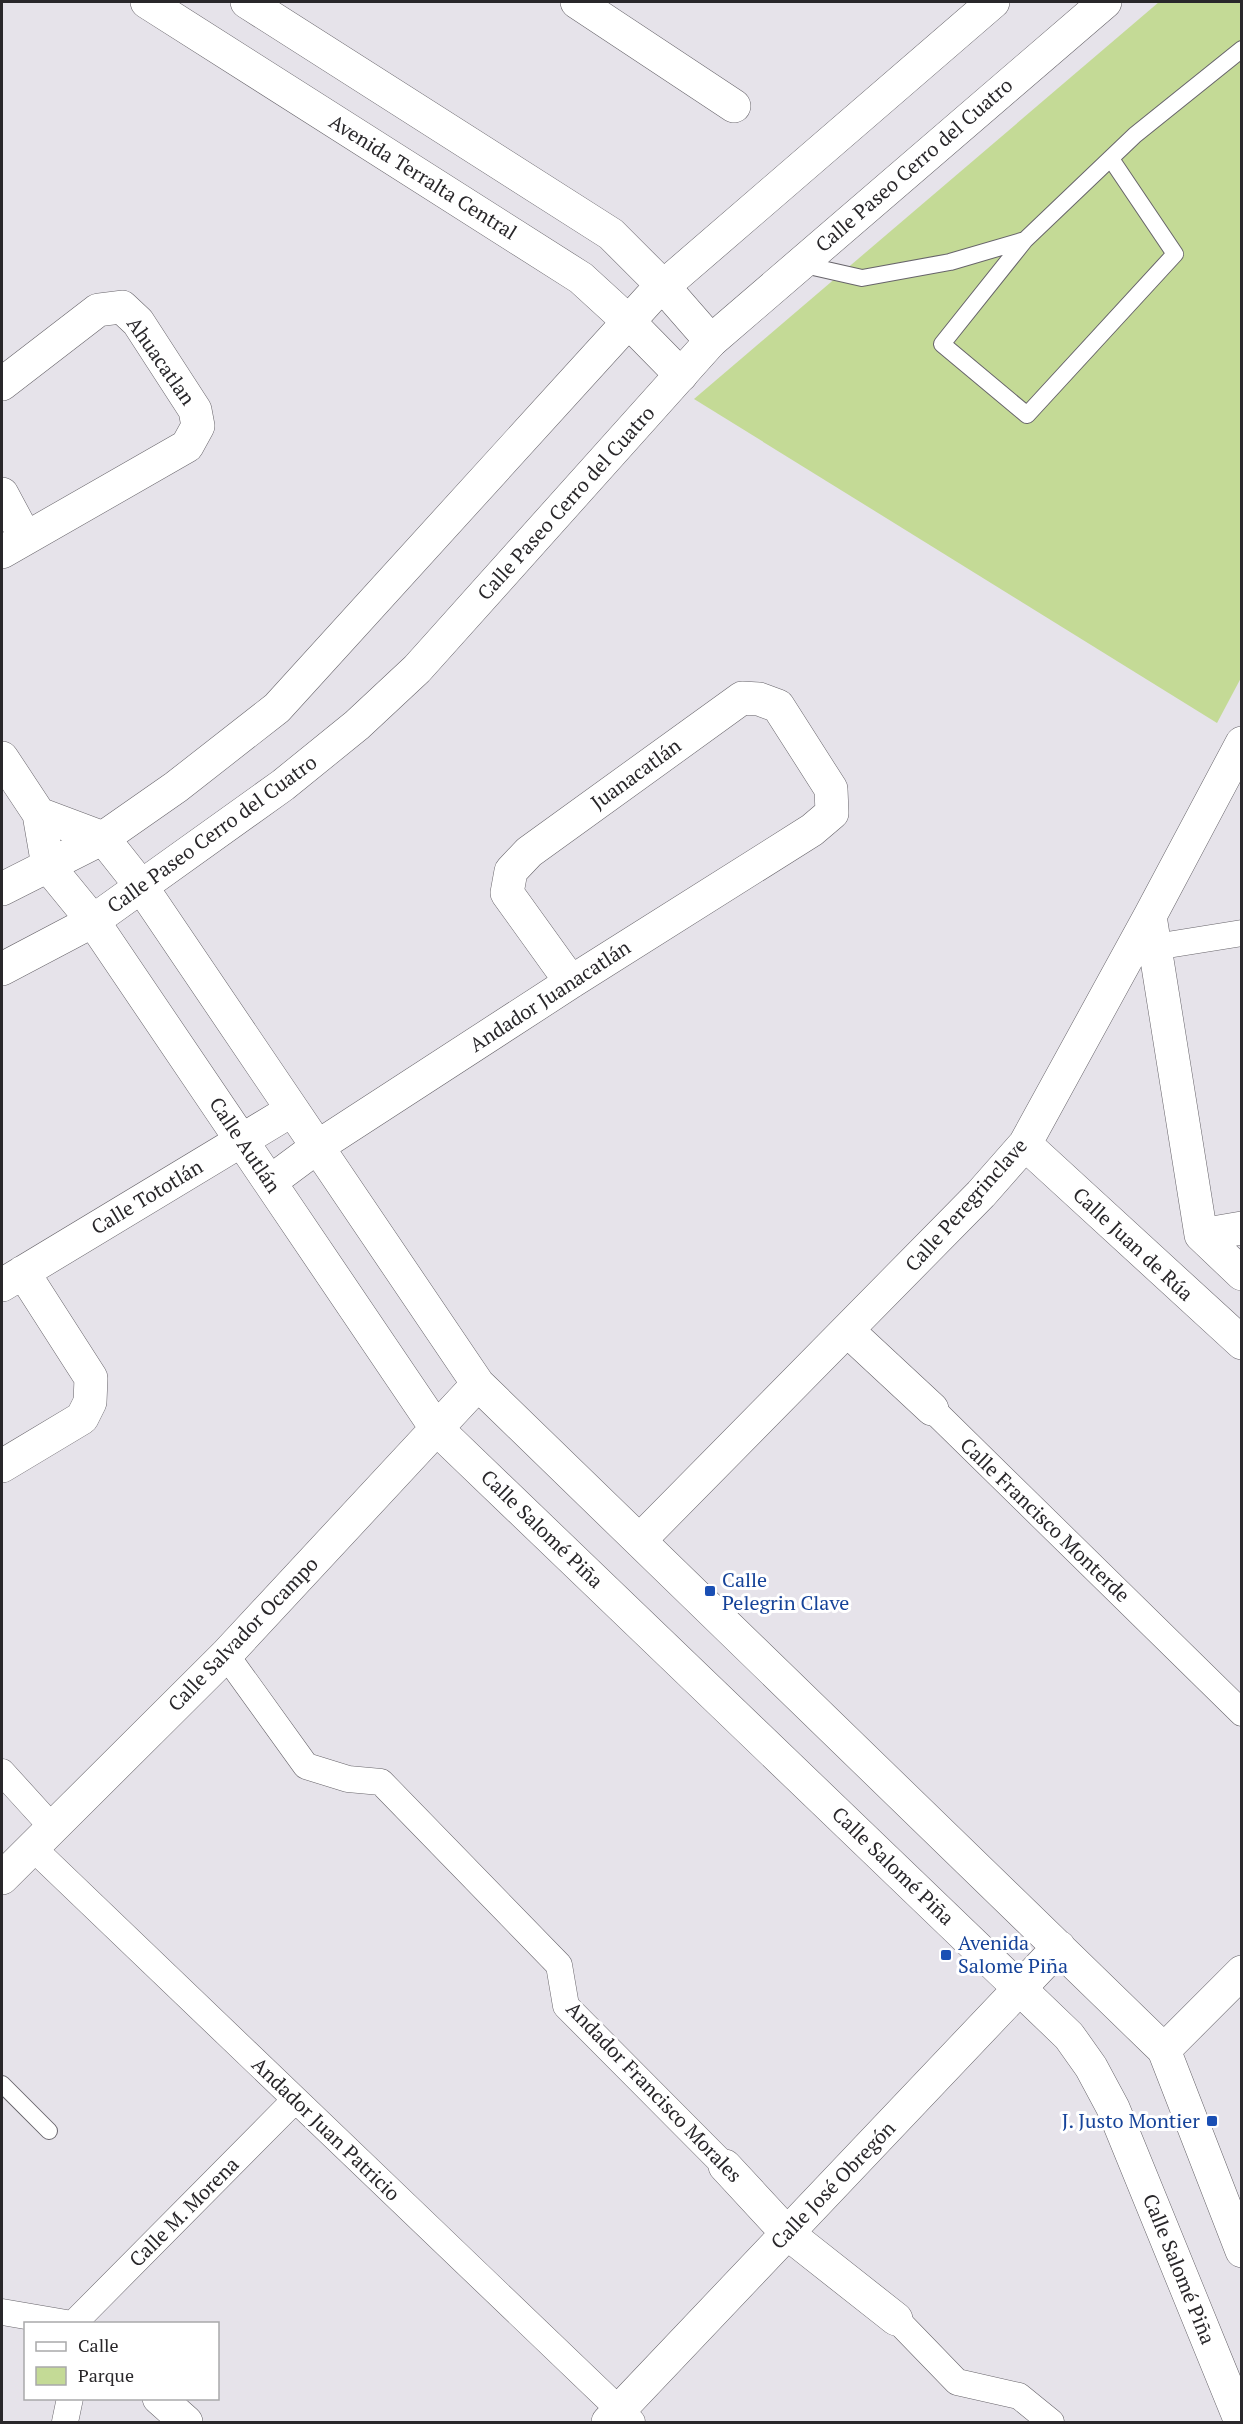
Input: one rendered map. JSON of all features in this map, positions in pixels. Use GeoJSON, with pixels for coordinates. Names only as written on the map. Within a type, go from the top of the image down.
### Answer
{"type":"FeatureCollection","features":[{"type":"Feature","properties":{"kind":"street","name":"Avenida Terralta Central"},"geometry":{"type":"LineString","coordinates":[[147,2],[581,278],[628,321],[681,375]]}},
{"type":"Feature","properties":{"kind":"street"},"geometry":{"type":"LineString","coordinates":[[247,2],[611,234],[663,285],[711,341]]}},
{"type":"Feature","properties":{"kind":"street"},"geometry":{"type":"LineString","coordinates":[[577,2],[734,106]]}},
{"type":"Feature","properties":{"kind":"street"},"geometry":{"type":"LineString","coordinates":[[2,889],[103,838],[176,787],[277,708],[663,285],[993,2]]}},
{"type":"Feature","properties":{"kind":"street","name":"Calle Paseo Cerro del Cuatro"},"geometry":{"type":"LineString","coordinates":[[2,969],[93,921],[283,785],[357,725],[417,669],[711,341],[1105,2]]}},
{"type":"Feature","properties":{"kind":"street","name":"Ahuacatlan"},"geometry":{"type":"LineString","coordinates":[[2,384],[98,310],[122,306],[138,322],[195,410],[198,426],[187,446],[13,544],[2,494]]}},
{"type":"Feature","properties":{"kind":"street","name":"Juanacatlán"},"geometry":{"type":"LineString","coordinates":[[571,982],[507,892],[511,871],[529,852],[742,698],[759,699],[778,706],[831,789],[832,813]]}},
{"type":"Feature","properties":{"kind":"street","name":"Calle Peregrinclave"},"geometry":{"type":"LineString","coordinates":[[640,1540],[981,1194],[1025,1144],[1153,932],[1242,743]]}},
{"type":"Feature","properties":{"kind":"street"},"geometry":{"type":"LineString","coordinates":[[2,758],[39,814],[48,867]]}},
{"type":"Feature","properties":{"kind":"street","name":"Andador Juanacatlán"},"geometry":{"type":"LineString","coordinates":[[270,1182],[317,1147],[571,982],[812,830],[832,813]]}},
{"type":"Feature","properties":{"kind":"street"},"geometry":{"type":"LineString","coordinates":[[39,814],[103,838],[141,886],[478,1384],[1164,2050],[1242,2251]]}},
{"type":"Feature","properties":{"kind":"street","name":"Calle Autlán"},"geometry":{"type":"LineString","coordinates":[[48,867],[93,921],[436,1428]]}},
{"type":"Feature","properties":{"kind":"street"},"geometry":{"type":"LineString","coordinates":[[1242,933],[1153,932],[1201,1235],[1242,1274]]}},
{"type":"Feature","properties":{"kind":"street","name":"Calle Tototlán"},"geometry":{"type":"LineString","coordinates":[[12,1278],[292,1110]]}},
{"type":"Feature","properties":{"kind":"street","name":"Calle Juan de Rúa"},"geometry":{"type":"LineString","coordinates":[[1025,1144],[1242,1343]]}},
{"type":"Feature","properties":{"kind":"street"},"geometry":{"type":"LineString","coordinates":[[1201,1235],[1242,1228]]}},
{"type":"Feature","properties":{"kind":"street"},"geometry":{"type":"LineString","coordinates":[[2,1466],[82,1418],[90,1402],[91,1378],[12,1278]]}},
{"type":"Feature","properties":{"kind":"street","name":"Calle Francisco Monterde"},"geometry":{"type":"LineString","coordinates":[[847,1330],[932,1409],[1242,1713]]}},
{"type":"Feature","properties":{"kind":"street","name":"Calle Salvador Ocampo"},"geometry":{"type":"LineString","coordinates":[[2,1878],[226,1655],[478,1384]]}},
{"type":"Feature","properties":{"kind":"street","name":"Calle Salomé Piña"},"geometry":{"type":"LineString","coordinates":[[436,1428],[1069,2036],[1091,2067],[1113,2108],[1241,2422]]}},
{"type":"Feature","properties":{"kind":"street","name":"Andador Francisco Morales"},"geometry":{"type":"LineString","coordinates":[[226,1655],[306,1766],[348,1779],[381,1782],[559,1965],[566,2006],[725,2166],[787,2233],[896,2319],[957,2382],[1019,2396],[1051,2422]]}},
{"type":"Feature","properties":{"kind":"street","name":"Andador Juan Patricio"},"geometry":{"type":"LineString","coordinates":[[2,1773],[42,1837],[296,2100],[620,2418]]}},
{"type":"Feature","properties":{"kind":"street","name":"Calle José Obregón"},"geometry":{"type":"LineString","coordinates":[[620,2418],[787,2233],[1059,1947]]}},
{"type":"Feature","properties":{"kind":"street"},"geometry":{"type":"LineString","coordinates":[[1164,2050],[1242,1972]]}},
{"type":"Feature","properties":{"kind":"street","name":"Calle M. Morena"},"geometry":{"type":"LineString","coordinates":[[75,2322],[296,2100]]}},
{"type":"Feature","properties":{"kind":"street"},"geometry":{"type":"LineString","coordinates":[[2,2312],[61,2322]]}},
{"type":"Feature","properties":{"kind":"street"},"geometry":{"type":"LineString","coordinates":[[65,2422],[70,2400]]}},
{"type":"Feature","properties":{"kind":"street"},"geometry":{"type":"LineString","coordinates":[[161,2400],[186,2422]]}},
{"type":"Feature","properties":{"kind":"lane"},"geometry":{"type":"LineString","coordinates":[[1111,159],[1175,254],[1027,415],[942,344],[1025,240],[1135,135],[1242,49]]}},
{"type":"Feature","properties":{"kind":"lane"},"geometry":{"type":"LineString","coordinates":[[800,264],[862,278],[950,262],[1025,240]]}},
{"type":"Feature","properties":{"kind":"lane"},"geometry":{"type":"LineString","coordinates":[[2,2084],[49,2131]]}},
{"type":"Feature","properties":{"kind":"green space"},"geometry":{"type":"Polygon","coordinates":[[[1159,2],[1241,2],[1242,676],[1217,723],[694,399],[1159,2]]]}},
{"type":"Feature","properties":{"kind":"place","name":"Calle Pelegrin Clave"},"geometry":{"type":"Point","coordinates":[710,1591]}},
{"type":"Feature","properties":{"kind":"place","name":"Avenida Salome Piña"},"geometry":{"type":"Point","coordinates":[946,1955]}},
{"type":"Feature","properties":{"kind":"place","name":"J. Justo Montier"},"geometry":{"type":"Point","coordinates":[1212,2121]}}]}
